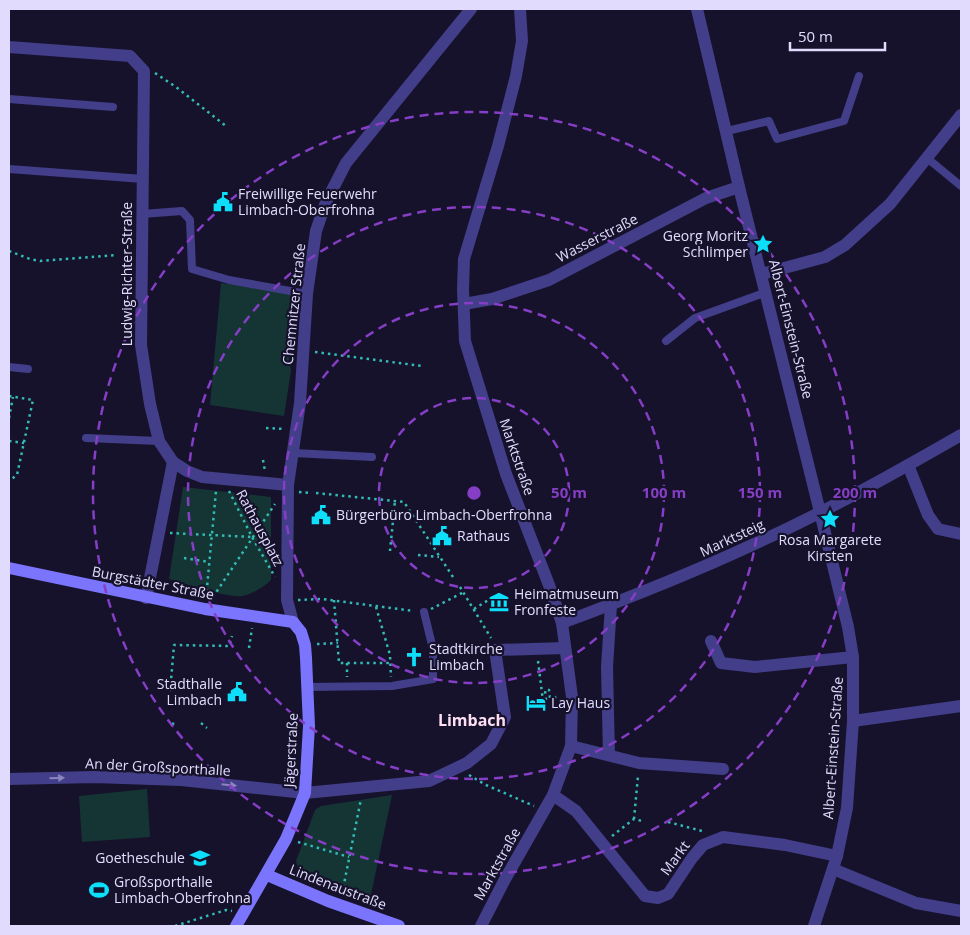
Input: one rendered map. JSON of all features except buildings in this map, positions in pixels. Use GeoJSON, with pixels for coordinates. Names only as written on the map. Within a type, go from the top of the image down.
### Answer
{"type":"FeatureCollection","features":[{"type":"Feature","properties":{"kind":"main road","name":"Burgstädter Straße"},"geometry":{"type":"LineString","coordinates":[[9,568],[146,598],[293,622]]}},
{"type":"Feature","properties":{"kind":"main road","name":"Jägerstraße"},"geometry":{"type":"LineString","coordinates":[[236,926],[286,839],[305,792],[309,726],[306,645],[301,632],[293,622]]}},
{"type":"Feature","properties":{"kind":"main road","name":"Lindenaustraße"},"geometry":{"type":"LineString","coordinates":[[267,875],[340,906],[399,926]]}},
{"type":"Feature","properties":{"kind":"street","name":"Chemnitzer Straße"},"geometry":{"type":"LineString","coordinates":[[293,622],[287,600],[286,577],[288,485],[297,429],[307,294],[316,232],[326,202],[346,163],[471,9]]}},
{"type":"Feature","properties":{"kind":"street","name":"Marktstraße"},"geometry":{"type":"LineString","coordinates":[[481,926],[504,881],[553,796],[571,746],[572,697],[562,623],[506,474],[465,341],[464,259],[496,153],[516,76],[522,41],[520,9]]}},
{"type":"Feature","properties":{"kind":"street","name":"Albert-Einstein-Straße"},"geometry":{"type":"LineString","coordinates":[[697,9],[848,627],[853,657],[853,721],[847,808],[837,856],[814,926]]}},
{"type":"Feature","properties":{"kind":"street","name":"Ludwig-Richter-Straße"},"geometry":{"type":"LineString","coordinates":[[9,47],[130,56],[144,71],[141,345],[150,404],[160,442],[172,462]]}},
{"type":"Feature","properties":{"kind":"street"},"geometry":{"type":"LineString","coordinates":[[762,274],[825,257],[845,245],[890,204],[961,115]]}},
{"type":"Feature","properties":{"kind":"street","name":"Wasserstraße"},"geometry":{"type":"LineString","coordinates":[[464,304],[492,299],[550,280],[706,198],[739,187]]}},
{"type":"Feature","properties":{"kind":"street","name":"Marktsteig"},"geometry":{"type":"LineString","coordinates":[[562,623],[684,576],[754,545],[820,512],[961,435]]}},
{"type":"Feature","properties":{"kind":"street"},"geometry":{"type":"LineString","coordinates":[[146,598],[172,462],[202,477],[288,485]]}},
{"type":"Feature","properties":{"kind":"street"},"geometry":{"type":"LineString","coordinates":[[908,465],[928,515],[938,529],[961,534]]}},
{"type":"Feature","properties":{"kind":"street"},"geometry":{"type":"LineString","coordinates":[[609,755],[607,667],[611,605]]}},
{"type":"Feature","properties":{"kind":"street","name":"Albert-Einstein-Straße"},"geometry":{"type":"LineString","coordinates":[[711,641],[721,663],[756,667],[853,657]]}},
{"type":"Feature","properties":{"kind":"street"},"geometry":{"type":"LineString","coordinates":[[495,650],[565,648]]}},
{"type":"Feature","properties":{"kind":"street","name":"An der Großsporthalle"},"geometry":{"type":"LineString","coordinates":[[9,780],[94,777],[181,780],[305,792],[428,781],[467,763],[491,744],[505,717],[495,650]]}},
{"type":"Feature","properties":{"kind":"street"},"geometry":{"type":"LineString","coordinates":[[853,721],[961,706]]}},
{"type":"Feature","properties":{"kind":"street"},"geometry":{"type":"LineString","coordinates":[[571,746],[639,763],[723,769]]}},
{"type":"Feature","properties":{"kind":"street","name":"Markt"},"geometry":{"type":"LineString","coordinates":[[553,796],[576,811],[646,896],[658,898],[668,894],[703,845],[723,837]]}},
{"type":"Feature","properties":{"kind":"street"},"geometry":{"type":"LineString","coordinates":[[723,837],[785,845],[837,856]]}},
{"type":"Feature","properties":{"kind":"street"},"geometry":{"type":"LineString","coordinates":[[833,869],[916,903],[961,911]]}},
{"type":"Feature","properties":{"kind":"lane"},"geometry":{"type":"LineString","coordinates":[[727,130],[769,121],[777,139],[844,121],[859,76]]}},
{"type":"Feature","properties":{"kind":"lane"},"geometry":{"type":"LineString","coordinates":[[9,99],[113,107]]}},
{"type":"Feature","properties":{"kind":"lane"},"geometry":{"type":"LineString","coordinates":[[927,158],[961,186]]}},
{"type":"Feature","properties":{"kind":"lane"},"geometry":{"type":"LineString","coordinates":[[9,169],[143,179]]}},
{"type":"Feature","properties":{"kind":"lane"},"geometry":{"type":"LineString","coordinates":[[142,214],[182,211],[190,220],[192,269],[229,280],[307,294]]}},
{"type":"Feature","properties":{"kind":"lane"},"geometry":{"type":"LineString","coordinates":[[666,341],[695,318],[767,292]]}},
{"type":"Feature","properties":{"kind":"lane"},"geometry":{"type":"LineString","coordinates":[[9,367],[28,368]]}},
{"type":"Feature","properties":{"kind":"lane"},"geometry":{"type":"LineString","coordinates":[[86,438],[160,442]]}},
{"type":"Feature","properties":{"kind":"lane"},"geometry":{"type":"LineString","coordinates":[[294,452],[372,457]]}},
{"type":"Feature","properties":{"kind":"lane"},"geometry":{"type":"LineString","coordinates":[[307,687],[392,686],[433,679],[433,649],[424,612]]}},
{"type":"Feature","properties":{"kind":"path"},"geometry":{"type":"LineString","coordinates":[[162,78],[226,126]]}},
{"type":"Feature","properties":{"kind":"path"},"geometry":{"type":"LineString","coordinates":[[9,251],[40,261],[116,255]]}},
{"type":"Feature","properties":{"kind":"path"},"geometry":{"type":"LineString","coordinates":[[303,350],[422,366]]}},
{"type":"Feature","properties":{"kind":"path"},"geometry":{"type":"LineString","coordinates":[[9,396],[33,400],[17,475],[9,481]]}},
{"type":"Feature","properties":{"kind":"path"},"geometry":{"type":"LineString","coordinates":[[9,418],[13,396]]}},
{"type":"Feature","properties":{"kind":"path"},"geometry":{"type":"LineString","coordinates":[[266,428],[297,429]]}},
{"type":"Feature","properties":{"kind":"path"},"geometry":{"type":"LineString","coordinates":[[9,440],[24,443]]}},
{"type":"Feature","properties":{"kind":"path"},"geometry":{"type":"LineString","coordinates":[[263,460],[266,469]]}},
{"type":"Feature","properties":{"kind":"path"},"geometry":{"type":"LineString","coordinates":[[205,609],[220,478]]}},
{"type":"Feature","properties":{"kind":"path","name":"Rathausplatz"},"geometry":{"type":"LineString","coordinates":[[220,478],[275,577],[286,577]]}},
{"type":"Feature","properties":{"kind":"path"},"geometry":{"type":"LineString","coordinates":[[205,609],[288,485]]}},
{"type":"Feature","properties":{"kind":"path"},"geometry":{"type":"LineString","coordinates":[[316,493],[404,502],[455,580]]}},
{"type":"Feature","properties":{"kind":"path"},"geometry":{"type":"LineString","coordinates":[[390,551],[395,501]]}},
{"type":"Feature","properties":{"kind":"path"},"geometry":{"type":"LineString","coordinates":[[159,532],[252,537]]}},
{"type":"Feature","properties":{"kind":"path"},"geometry":{"type":"LineString","coordinates":[[418,555],[440,557]]}},
{"type":"Feature","properties":{"kind":"path"},"geometry":{"type":"LineString","coordinates":[[184,558],[209,562]]}},
{"type":"Feature","properties":{"kind":"path"},"geometry":{"type":"LineString","coordinates":[[433,649],[495,650],[490,635],[460,588]]}},
{"type":"Feature","properties":{"kind":"path"},"geometry":{"type":"LineString","coordinates":[[287,600],[334,600],[424,612],[464,592]]}},
{"type":"Feature","properties":{"kind":"path"},"geometry":{"type":"LineString","coordinates":[[474,609],[490,599]]}},
{"type":"Feature","properties":{"kind":"path"},"geometry":{"type":"LineString","coordinates":[[334,600],[340,663],[391,663]]}},
{"type":"Feature","properties":{"kind":"path"},"geometry":{"type":"LineString","coordinates":[[376,606],[390,655],[392,686]]}},
{"type":"Feature","properties":{"kind":"path"},"geometry":{"type":"LineString","coordinates":[[170,704],[174,645],[229,646],[232,636]]}},
{"type":"Feature","properties":{"kind":"path"},"geometry":{"type":"LineString","coordinates":[[249,648],[250,640]]}},
{"type":"Feature","properties":{"kind":"path"},"geometry":{"type":"LineString","coordinates":[[323,644],[338,643]]}},
{"type":"Feature","properties":{"kind":"path"},"geometry":{"type":"LineString","coordinates":[[536,649],[543,701],[546,701],[545,690],[549,690],[550,698],[557,697]]}},
{"type":"Feature","properties":{"kind":"path"},"geometry":{"type":"LineString","coordinates":[[346,663],[348,686]]}},
{"type":"Feature","properties":{"kind":"path"},"geometry":{"type":"LineString","coordinates":[[201,723],[206,728]]}},
{"type":"Feature","properties":{"kind":"path"},"geometry":{"type":"LineString","coordinates":[[609,839],[634,818],[639,763]]}},
{"type":"Feature","properties":{"kind":"path"},"geometry":{"type":"LineString","coordinates":[[475,779],[533,806]]}},
{"type":"Feature","properties":{"kind":"path"},"geometry":{"type":"LineString","coordinates":[[340,906],[363,788]]}},
{"type":"Feature","properties":{"kind":"path"},"geometry":{"type":"LineString","coordinates":[[634,818],[642,821]]}},
{"type":"Feature","properties":{"kind":"path"},"geometry":{"type":"LineString","coordinates":[[668,822],[723,837]]}},
{"type":"Feature","properties":{"kind":"path"},"geometry":{"type":"LineString","coordinates":[[286,839],[349,857]]}},
{"type":"Feature","properties":{"kind":"path"},"geometry":{"type":"LineString","coordinates":[[175,926],[226,910],[243,914]]}},
{"type":"Feature","properties":{"kind":"green space"},"geometry":{"type":"Polygon","coordinates":[[[221,283],[291,294],[288,353],[291,371],[284,416],[210,405],[221,283]]]}},
{"type":"Feature","properties":{"kind":"green space"},"geometry":{"type":"Polygon","coordinates":[[[183,487],[271,497],[271,580],[268,583],[250,594],[237,596],[218,593],[169,579],[183,487]]]}},
{"type":"Feature","properties":{"kind":"green space"},"geometry":{"type":"Polygon","coordinates":[[[147,789],[150,837],[82,842],[79,796],[147,789]]]}},
{"type":"Feature","properties":{"kind":"green space"},"geometry":{"type":"Polygon","coordinates":[[[392,795],[369,904],[304,878],[299,873],[296,861],[315,810],[321,806],[392,795]]]}},
{"type":"Feature","properties":{"kind":"place","name":"Freiwillige Feuerwehr Limbach-Oberfrohna"},"geometry":{"type":"Point","coordinates":[223,202]}},
{"type":"Feature","properties":{"kind":"place","name":"Georg Moritz Schlimper"},"geometry":{"type":"Point","coordinates":[763,244]}},
{"type":"Feature","properties":{"kind":"place","name":"Bürgerbüro Limbach-Oberfrohna"},"geometry":{"type":"Point","coordinates":[321,515]}},
{"type":"Feature","properties":{"kind":"place","name":"Rosa Margarete Kirsten"},"geometry":{"type":"Point","coordinates":[830,519]}},
{"type":"Feature","properties":{"kind":"place","name":"Rathaus"},"geometry":{"type":"Point","coordinates":[442,536]}},
{"type":"Feature","properties":{"kind":"place","name":"Heimatmuseum Fronfeste"},"geometry":{"type":"Point","coordinates":[499,602]}},
{"type":"Feature","properties":{"kind":"place","name":"Stadtkirche Limbach"},"geometry":{"type":"Point","coordinates":[414,657]}},
{"type":"Feature","properties":{"kind":"place","name":"Stadthalle Limbach"},"geometry":{"type":"Point","coordinates":[237,692]}},
{"type":"Feature","properties":{"kind":"place","name":"Lay Haus"},"geometry":{"type":"Point","coordinates":[536,703]}},
{"type":"Feature","properties":{"kind":"place","name":"Goetheschule"},"geometry":{"type":"Point","coordinates":[200,858]}},
{"type":"Feature","properties":{"kind":"place","name":"Großsporthalle Limbach-Oberfrohna"},"geometry":{"type":"Point","coordinates":[99,890]}},
{"type":"Feature","properties":{"kind":"district","name":"Limbach"},"geometry":{"type":"Point","coordinates":[472,720]}}]}
